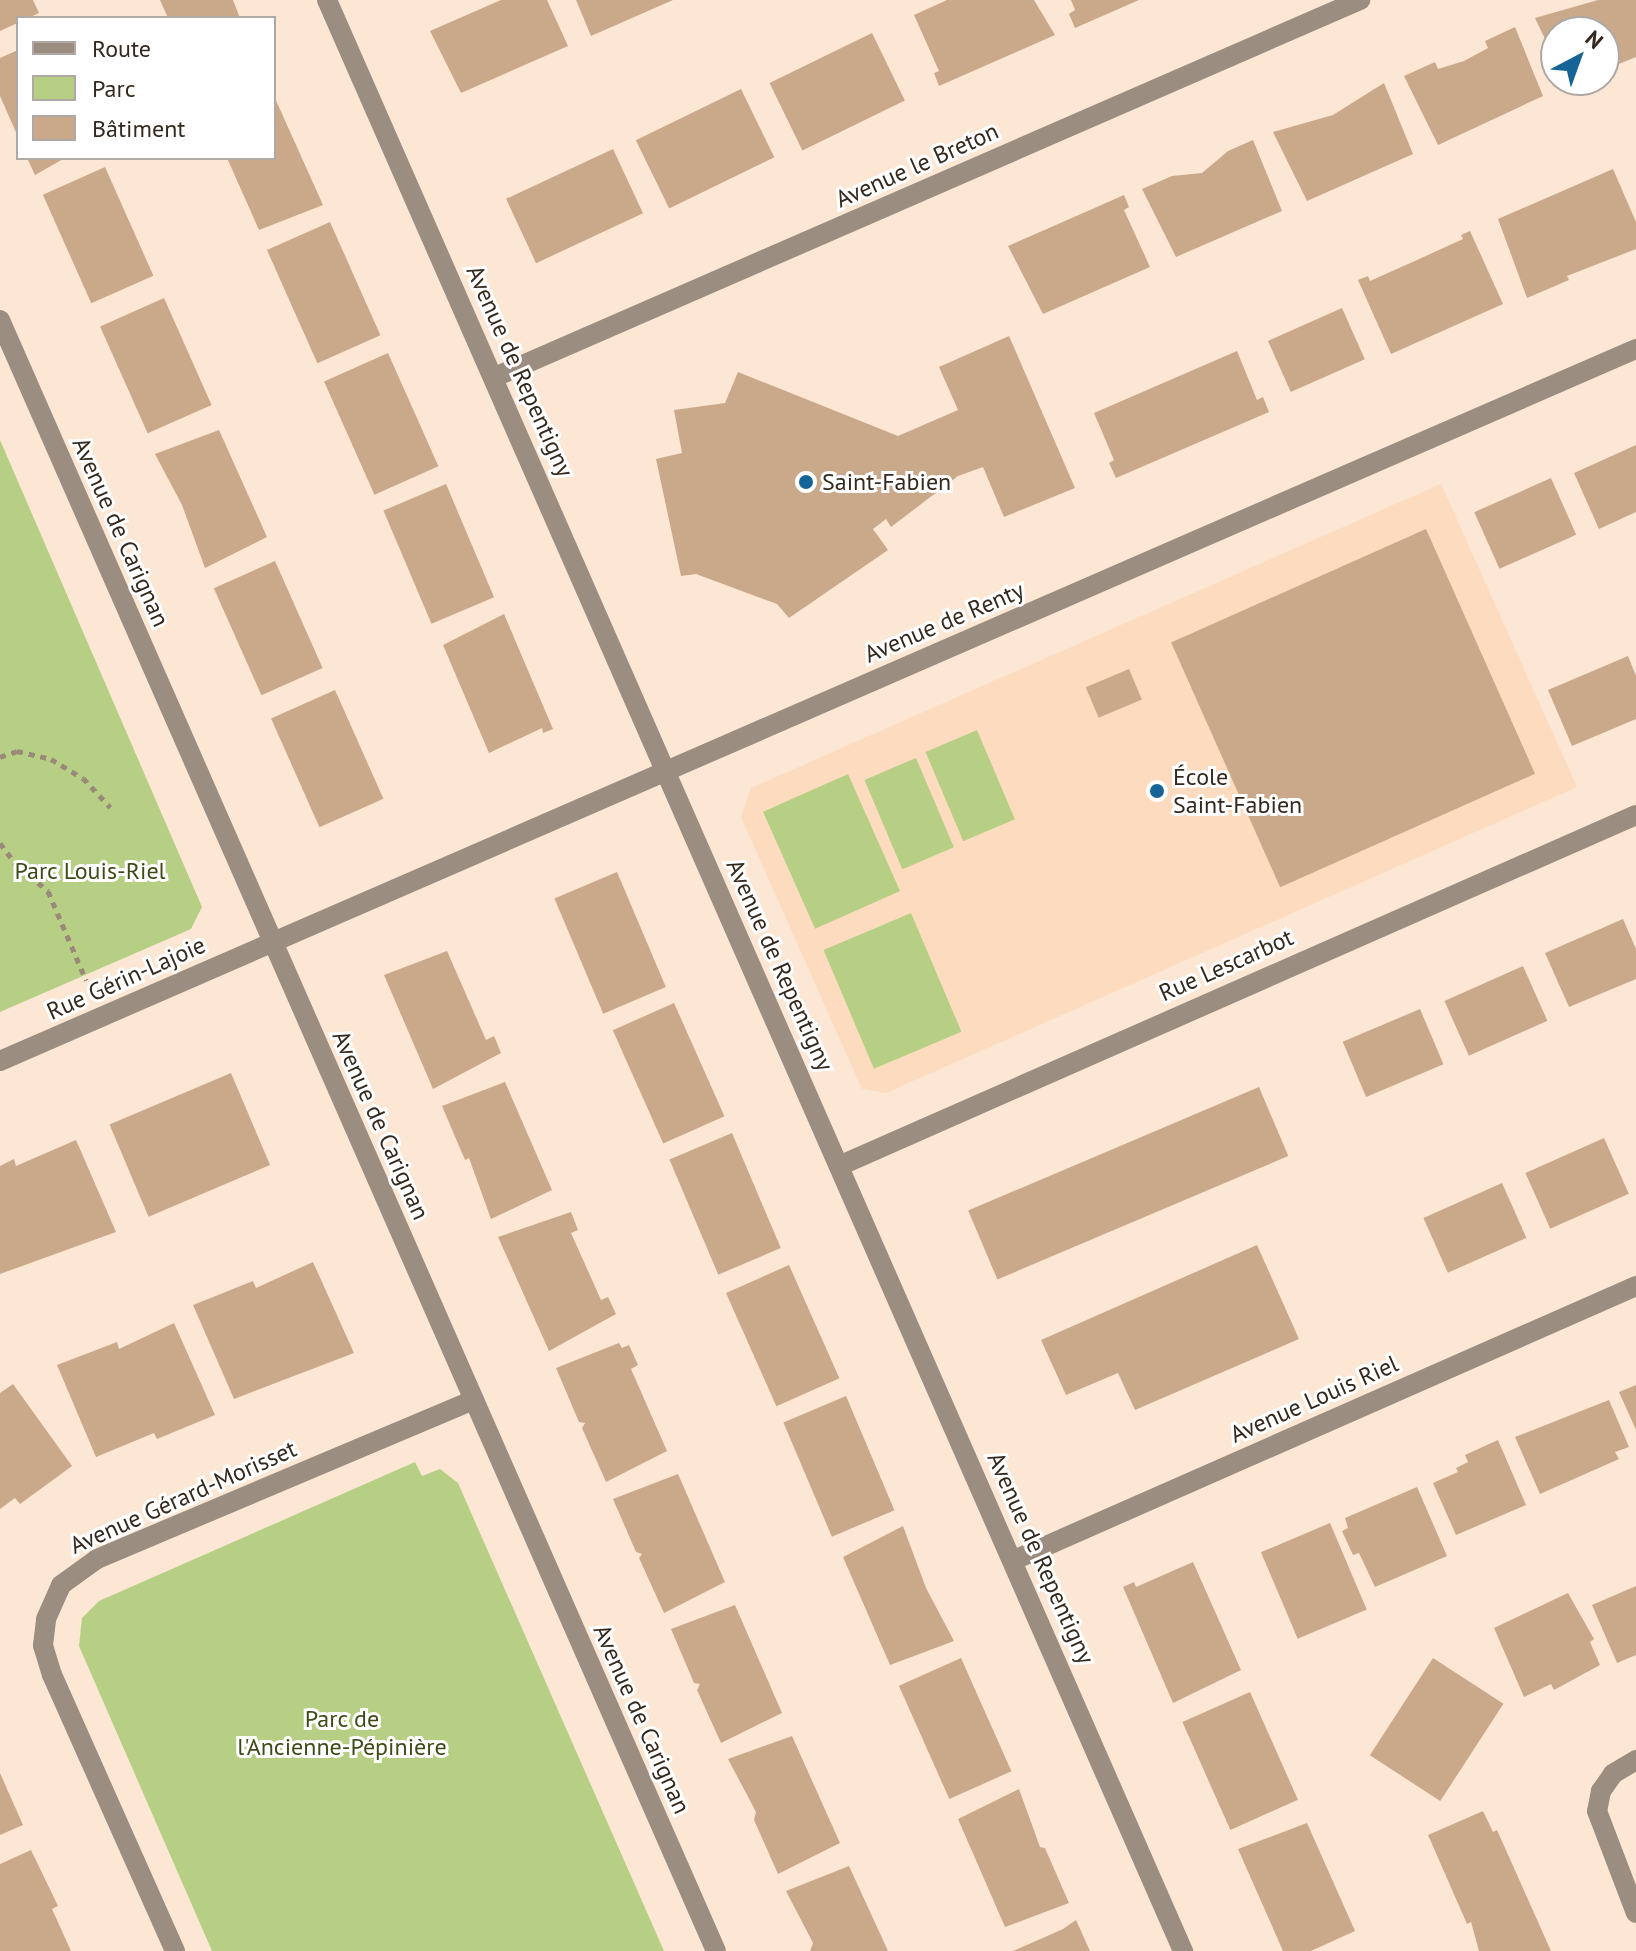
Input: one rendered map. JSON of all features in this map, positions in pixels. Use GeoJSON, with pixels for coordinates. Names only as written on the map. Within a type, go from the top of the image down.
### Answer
{"type":"FeatureCollection","features":[{"type":"Feature","properties":{"kind":"street","name":"Avenue de Repentigny"},"geometry":{"type":"LineString","coordinates":[[327,0],[1183,1951]]}},
{"type":"Feature","properties":{"kind":"street","name":"Avenue le Breton"},"geometry":{"type":"LineString","coordinates":[[495,377],[1360,0]]}},
{"type":"Feature","properties":{"kind":"street","name":"Avenue de Carignan"},"geometry":{"type":"LineString","coordinates":[[0,320],[716,1951]]}},
{"type":"Feature","properties":{"kind":"street","name":"Avenue de Renty"},"geometry":{"type":"LineString","coordinates":[[272,941],[1636,349]]}},
{"type":"Feature","properties":{"kind":"street","name":"Rue Lescarbot"},"geometry":{"type":"LineString","coordinates":[[839,1166],[1636,815]]}},
{"type":"Feature","properties":{"kind":"street","name":"Rue Gérin-Lajoie"},"geometry":{"type":"LineString","coordinates":[[0,1061],[272,941]]}},
{"type":"Feature","properties":{"kind":"street","name":"Avenue Louis Riel"},"geometry":{"type":"LineString","coordinates":[[1014,1560],[1636,1286]]}},
{"type":"Feature","properties":{"kind":"street","name":"Avenue Gérard-Morisset"},"geometry":{"type":"LineString","coordinates":[[175,1951],[52,1675],[43,1645],[46,1619],[61,1585],[97,1559],[474,1400]]}},
{"type":"Feature","properties":{"kind":"street"},"geometry":{"type":"LineString","coordinates":[[1636,1760],[1613,1774],[1597,1811],[1636,1913]]}},
{"type":"Feature","properties":{"kind":"path"},"geometry":{"type":"LineString","coordinates":[[0,757],[17,751],[51,759],[83,778],[110,807]]}},
{"type":"Feature","properties":{"kind":"path"},"geometry":{"type":"LineString","coordinates":[[0,843],[19,868],[48,891],[86,980]]}},
{"type":"Feature","properties":{"kind":"shaded area","name":"École Saint-Fabien"},"geometry":{"type":"Polygon","coordinates":[[[1441,484],[1577,787],[886,1093],[862,1089],[741,817],[751,788],[1441,484]]]}},
{"type":"Feature","properties":{"kind":"green space","name":"Parc Louis-Riel"},"geometry":{"type":"Polygon","coordinates":[[[0,440],[202,907],[191,929],[0,1012],[0,440]]]}},
{"type":"Feature","properties":{"kind":"green space"},"geometry":{"type":"Polygon","coordinates":[[[977,730],[1015,819],[963,841],[925,752],[977,730]]]}},
{"type":"Feature","properties":{"kind":"green space"},"geometry":{"type":"Polygon","coordinates":[[[916,758],[954,847],[902,869],[864,780],[916,758]]]}},
{"type":"Feature","properties":{"kind":"green space"},"geometry":{"type":"Polygon","coordinates":[[[848,774],[900,891],[815,929],[763,812],[848,774]]]}},
{"type":"Feature","properties":{"kind":"green space"},"geometry":{"type":"Polygon","coordinates":[[[911,913],[961,1032],[874,1069],[824,950],[911,913]]]}},
{"type":"Feature","properties":{"kind":"green space","name":"Parc de l'Ancienne-Pépinière"},"geometry":{"type":"Polygon","coordinates":[[[415,1462],[422,1476],[440,1469],[458,1483],[664,1951],[212,1951],[79,1646],[82,1618],[99,1601],[415,1462]]]}},
{"type":"Feature","properties":{"kind":"building"},"geometry":{"type":"Polygon","coordinates":[[[0,0],[33,0],[39,13],[16,16],[16,24],[0,31],[0,0]]]}},
{"type":"Feature","properties":{"kind":"building"},"geometry":{"type":"Polygon","coordinates":[[[160,0],[233,0],[239,16],[167,16],[160,0]]]}},
{"type":"Feature","properties":{"kind":"building"},"geometry":{"type":"Polygon","coordinates":[[[501,0],[547,0],[568,46],[461,93],[430,31],[501,0]]]}},
{"type":"Feature","properties":{"kind":"building"},"geometry":{"type":"Polygon","coordinates":[[[576,0],[673,0],[591,36],[576,0]]]}},
{"type":"Feature","properties":{"kind":"building"},"geometry":{"type":"Polygon","coordinates":[[[947,0],[1034,0],[1055,35],[939,86],[934,73],[939,71],[914,15],[947,0]]]}},
{"type":"Feature","properties":{"kind":"building"},"geometry":{"type":"Polygon","coordinates":[[[1071,0],[1139,0],[1075,28],[1069,14],[1075,10],[1071,0]]]}},
{"type":"Feature","properties":{"kind":"building"},"geometry":{"type":"Polygon","coordinates":[[[1598,0],[1636,0],[1636,57],[1620,64],[1620,16],[1542,16],[1598,0]]]}},
{"type":"Feature","properties":{"kind":"building"},"geometry":{"type":"Polygon","coordinates":[[[1515,27],[1540,89],[1540,96],[1543,96],[1438,145],[1404,76],[1435,62],[1438,69],[1464,61],[1488,48],[1485,41],[1515,27]]]}},
{"type":"Feature","properties":{"kind":"building"},"geometry":{"type":"Polygon","coordinates":[[[872,33],[905,100],[802,150],[770,83],[872,33]]]}},
{"type":"Feature","properties":{"kind":"building"},"geometry":{"type":"Polygon","coordinates":[[[16,51],[16,132],[0,96],[0,58],[16,51]]]}},
{"type":"Feature","properties":{"kind":"building"},"geometry":{"type":"Polygon","coordinates":[[[1384,83],[1413,154],[1307,201],[1273,132],[1333,115],[1384,83]]]}},
{"type":"Feature","properties":{"kind":"building"},"geometry":{"type":"Polygon","coordinates":[[[741,89],[774,157],[669,209],[636,140],[741,89]]]}},
{"type":"Feature","properties":{"kind":"building"},"geometry":{"type":"Polygon","coordinates":[[[276,100],[323,205],[259,230],[228,160],[276,160],[276,100]]]}},
{"type":"Feature","properties":{"kind":"building"},"geometry":{"type":"Polygon","coordinates":[[[1253,140],[1282,211],[1176,257],[1142,189],[1172,176],[1202,173],[1228,151],[1253,140]]]}},
{"type":"Feature","properties":{"kind":"building"},"geometry":{"type":"Polygon","coordinates":[[[613,149],[643,213],[536,263],[506,199],[613,149]]]}},
{"type":"Feature","properties":{"kind":"building"},"geometry":{"type":"Polygon","coordinates":[[[28,160],[61,160],[35,175],[28,160]]]}},
{"type":"Feature","properties":{"kind":"building"},"geometry":{"type":"Polygon","coordinates":[[[105,167],[153,276],[91,303],[43,195],[105,167]]]}},
{"type":"Feature","properties":{"kind":"building"},"geometry":{"type":"Polygon","coordinates":[[[1613,169],[1636,222],[1636,249],[1567,276],[1569,280],[1527,298],[1498,219],[1613,169]]]}},
{"type":"Feature","properties":{"kind":"building"},"geometry":{"type":"Polygon","coordinates":[[[1124,195],[1129,207],[1124,210],[1150,267],[1043,314],[1008,246],[1124,195]]]}},
{"type":"Feature","properties":{"kind":"building"},"geometry":{"type":"Polygon","coordinates":[[[330,222],[380,335],[317,363],[267,250],[330,222]]]}},
{"type":"Feature","properties":{"kind":"building"},"geometry":{"type":"Polygon","coordinates":[[[1470,231],[1503,304],[1391,354],[1358,280],[1368,276],[1370,281],[1463,239],[1461,235],[1470,231]]]}},
{"type":"Feature","properties":{"kind":"building"},"geometry":{"type":"Polygon","coordinates":[[[164,298],[212,405],[148,433],[100,326],[164,298]]]}},
{"type":"Feature","properties":{"kind":"building"},"geometry":{"type":"Polygon","coordinates":[[[1342,308],[1365,359],[1291,392],[1268,341],[1342,308]]]}},
{"type":"Feature","properties":{"kind":"building","name":"Saint-Fabien"},"geometry":{"type":"Polygon","coordinates":[[[1009,336],[1075,488],[1004,517],[983,467],[958,476],[891,527],[886,519],[873,529],[888,550],[789,618],[777,604],[696,574],[681,576],[656,459],[682,453],[674,410],[725,403],[738,372],[898,436],[958,410],[939,367],[1009,336]]]}},
{"type":"Feature","properties":{"kind":"building"},"geometry":{"type":"Polygon","coordinates":[[[1237,351],[1257,400],[1263,397],[1269,412],[1116,478],[1109,463],[1114,460],[1094,413],[1237,351]]]}},
{"type":"Feature","properties":{"kind":"building"},"geometry":{"type":"Polygon","coordinates":[[[388,353],[438,466],[374,495],[324,381],[388,353]]]}},
{"type":"Feature","properties":{"kind":"building"},"geometry":{"type":"Polygon","coordinates":[[[219,430],[267,537],[205,568],[182,505],[155,454],[219,430]]]}},
{"type":"Feature","properties":{"kind":"building"},"geometry":{"type":"Polygon","coordinates":[[[1636,445],[1636,512],[1599,529],[1574,473],[1636,445]]]}},
{"type":"Feature","properties":{"kind":"building"},"geometry":{"type":"Polygon","coordinates":[[[1551,478],[1576,535],[1499,569],[1474,512],[1551,478]]]}},
{"type":"Feature","properties":{"kind":"building"},"geometry":{"type":"Polygon","coordinates":[[[446,484],[494,597],[431,624],[383,511],[446,484]]]}},
{"type":"Feature","properties":{"kind":"building"},"geometry":{"type":"Polygon","coordinates":[[[1426,529],[1535,774],[1280,887],[1171,642],[1426,529]]]}},
{"type":"Feature","properties":{"kind":"building"},"geometry":{"type":"Polygon","coordinates":[[[275,561],[323,668],[261,695],[214,588],[275,561]]]}},
{"type":"Feature","properties":{"kind":"building"},"geometry":{"type":"Polygon","coordinates":[[[504,614],[553,729],[543,733],[542,728],[489,753],[443,645],[504,614]]]}},
{"type":"Feature","properties":{"kind":"building"},"geometry":{"type":"Polygon","coordinates":[[[1628,656],[1636,676],[1636,719],[1572,746],[1548,690],[1628,656]]]}},
{"type":"Feature","properties":{"kind":"building"},"geometry":{"type":"Polygon","coordinates":[[[1129,669],[1142,699],[1099,718],[1086,687],[1129,669]]]}},
{"type":"Feature","properties":{"kind":"building"},"geometry":{"type":"Polygon","coordinates":[[[335,690],[383,799],[319,827],[271,718],[335,690]]]}},
{"type":"Feature","properties":{"kind":"building"},"geometry":{"type":"Polygon","coordinates":[[[617,872],[666,987],[603,1014],[554,899],[617,872]]]}},
{"type":"Feature","properties":{"kind":"building"},"geometry":{"type":"Polygon","coordinates":[[[1623,919],[1636,949],[1636,979],[1569,1007],[1545,953],[1623,919]]]}},
{"type":"Feature","properties":{"kind":"building"},"geometry":{"type":"Polygon","coordinates":[[[447,951],[486,1040],[494,1036],[501,1053],[433,1089],[384,975],[447,951]]]}},
{"type":"Feature","properties":{"kind":"building"},"geometry":{"type":"Polygon","coordinates":[[[1523,966],[1547,1021],[1469,1056],[1444,1001],[1523,966]]]}},
{"type":"Feature","properties":{"kind":"building"},"geometry":{"type":"Polygon","coordinates":[[[674,1003],[724,1116],[663,1144],[613,1030],[674,1003]]]}},
{"type":"Feature","properties":{"kind":"building"},"geometry":{"type":"Polygon","coordinates":[[[1420,1009],[1443,1064],[1366,1097],[1343,1042],[1420,1009]]]}},
{"type":"Feature","properties":{"kind":"building"},"geometry":{"type":"Polygon","coordinates":[[[231,1073],[270,1165],[149,1217],[109,1125],[231,1073]]]}},
{"type":"Feature","properties":{"kind":"building"},"geometry":{"type":"Polygon","coordinates":[[[505,1082],[552,1190],[491,1219],[469,1158],[465,1160],[442,1106],[505,1082]]]}},
{"type":"Feature","properties":{"kind":"building"},"geometry":{"type":"Polygon","coordinates":[[[1259,1087],[1288,1156],[997,1280],[968,1210],[1259,1087]]]}},
{"type":"Feature","properties":{"kind":"building"},"geometry":{"type":"Polygon","coordinates":[[[732,1133],[781,1248],[718,1275],[669,1160],[732,1133]]]}},
{"type":"Feature","properties":{"kind":"building"},"geometry":{"type":"Polygon","coordinates":[[[1604,1138],[1629,1194],[1550,1229],[1525,1173],[1604,1138]]]}},
{"type":"Feature","properties":{"kind":"building"},"geometry":{"type":"Polygon","coordinates":[[[76,1140],[116,1232],[0,1274],[0,1166],[14,1159],[16,1166],[76,1140]]]}},
{"type":"Feature","properties":{"kind":"building"},"geometry":{"type":"Polygon","coordinates":[[[1502,1183],[1526,1238],[1448,1273],[1423,1218],[1502,1183]]]}},
{"type":"Feature","properties":{"kind":"building"},"geometry":{"type":"Polygon","coordinates":[[[571,1212],[578,1230],[571,1233],[601,1300],[608,1297],[616,1314],[549,1351],[498,1237],[571,1212]]]}},
{"type":"Feature","properties":{"kind":"building"},"geometry":{"type":"Polygon","coordinates":[[[1257,1245],[1299,1339],[1135,1410],[1118,1373],[1066,1395],[1041,1340],[1257,1245]]]}},
{"type":"Feature","properties":{"kind":"building"},"geometry":{"type":"Polygon","coordinates":[[[313,1262],[354,1353],[234,1399],[193,1305],[253,1281],[256,1288],[313,1262]]]}},
{"type":"Feature","properties":{"kind":"building"},"geometry":{"type":"Polygon","coordinates":[[[789,1265],[839,1378],[776,1406],[726,1293],[789,1265]]]}},
{"type":"Feature","properties":{"kind":"building"},"geometry":{"type":"Polygon","coordinates":[[[174,1323],[215,1415],[157,1439],[154,1433],[96,1457],[57,1365],[117,1342],[119,1349],[174,1323]]]}},
{"type":"Feature","properties":{"kind":"building"},"geometry":{"type":"Polygon","coordinates":[[[619,1343],[622,1348],[629,1345],[638,1365],[631,1369],[667,1451],[606,1482],[582,1428],[585,1423],[579,1422],[556,1368],[619,1343]]]}},
{"type":"Feature","properties":{"kind":"building"},"geometry":{"type":"Polygon","coordinates":[[[13,1384],[72,1466],[20,1504],[15,1498],[0,1509],[0,1393],[13,1384]]]}},
{"type":"Feature","properties":{"kind":"building"},"geometry":{"type":"Polygon","coordinates":[[[1636,1385],[1636,1430],[1619,1392],[1636,1385]]]}},
{"type":"Feature","properties":{"kind":"building"},"geometry":{"type":"Polygon","coordinates":[[[846,1396],[894,1510],[832,1537],[783,1423],[846,1396]]]}},
{"type":"Feature","properties":{"kind":"building"},"geometry":{"type":"Polygon","coordinates":[[[1609,1400],[1629,1447],[1615,1452],[1619,1459],[1540,1494],[1515,1437],[1609,1400]]]}},
{"type":"Feature","properties":{"kind":"building"},"geometry":{"type":"Polygon","coordinates":[[[1498,1440],[1526,1505],[1456,1535],[1433,1483],[1458,1472],[1456,1468],[1468,1462],[1465,1455],[1498,1440]]]}},
{"type":"Feature","properties":{"kind":"building"},"geometry":{"type":"Polygon","coordinates":[[[678,1474],[725,1582],[664,1613],[639,1558],[642,1554],[636,1552],[613,1499],[678,1474]]]}},
{"type":"Feature","properties":{"kind":"building"},"geometry":{"type":"Polygon","coordinates":[[[1417,1487],[1447,1556],[1375,1587],[1359,1553],[1353,1555],[1342,1531],[1348,1528],[1345,1518],[1417,1487]]]}},
{"type":"Feature","properties":{"kind":"building"},"geometry":{"type":"Polygon","coordinates":[[[1330,1523],[1367,1610],[1298,1639],[1261,1552],[1330,1523]]]}},
{"type":"Feature","properties":{"kind":"building"},"geometry":{"type":"Polygon","coordinates":[[[903,1526],[926,1588],[954,1641],[890,1665],[843,1557],[903,1526]]]}},
{"type":"Feature","properties":{"kind":"building"},"geometry":{"type":"Polygon","coordinates":[[[1193,1562],[1241,1670],[1173,1703],[1123,1587],[1134,1582],[1136,1587],[1193,1562]]]}},
{"type":"Feature","properties":{"kind":"building"},"geometry":{"type":"Polygon","coordinates":[[[1636,1586],[1636,1655],[1617,1663],[1592,1605],[1636,1586]]]}},
{"type":"Feature","properties":{"kind":"building"},"geometry":{"type":"Polygon","coordinates":[[[1568,1593],[1594,1639],[1590,1642],[1600,1665],[1554,1690],[1551,1684],[1524,1697],[1494,1628],[1568,1593]]]}},
{"type":"Feature","properties":{"kind":"building"},"geometry":{"type":"Polygon","coordinates":[[[735,1605],[782,1713],[721,1743],[697,1690],[700,1684],[694,1683],[671,1629],[735,1605]]]}},
{"type":"Feature","properties":{"kind":"building"},"geometry":{"type":"Polygon","coordinates":[[[961,1658],[1011,1771],[949,1799],[899,1686],[961,1658]]]}},
{"type":"Feature","properties":{"kind":"building"},"geometry":{"type":"Polygon","coordinates":[[[1433,1658],[1503,1704],[1440,1801],[1370,1755],[1433,1658]]]}},
{"type":"Feature","properties":{"kind":"building"},"geometry":{"type":"Polygon","coordinates":[[[1250,1692],[1298,1800],[1230,1830],[1182,1722],[1250,1692]]]}},
{"type":"Feature","properties":{"kind":"building"},"geometry":{"type":"Polygon","coordinates":[[[792,1736],[840,1843],[778,1874],[754,1820],[756,1812],[728,1759],[792,1736]]]}},
{"type":"Feature","properties":{"kind":"building"},"geometry":{"type":"Polygon","coordinates":[[[0,1773],[23,1825],[0,1835],[0,1773]]]}},
{"type":"Feature","properties":{"kind":"building"},"geometry":{"type":"Polygon","coordinates":[[[1019,1789],[1040,1847],[1045,1848],[1069,1903],[1005,1927],[958,1819],[1019,1789]]]}},
{"type":"Feature","properties":{"kind":"building"},"geometry":{"type":"Polygon","coordinates":[[[1483,1811],[1493,1832],[1497,1830],[1551,1951],[1479,1951],[1471,1922],[1467,1924],[1428,1835],[1483,1811]]]}},
{"type":"Feature","properties":{"kind":"building"},"geometry":{"type":"Polygon","coordinates":[[[1307,1823],[1355,1931],[1311,1951],[1283,1951],[1238,1849],[1307,1823]]]}},
{"type":"Feature","properties":{"kind":"building"},"geometry":{"type":"Polygon","coordinates":[[[31,1850],[58,1906],[52,1909],[71,1951],[0,1951],[0,1864],[31,1850]]]}},
{"type":"Feature","properties":{"kind":"building"},"geometry":{"type":"Polygon","coordinates":[[[849,1866],[888,1951],[810,1951],[813,1943],[786,1891],[849,1866]]]}},
{"type":"Feature","properties":{"kind":"building"},"geometry":{"type":"Polygon","coordinates":[[[1076,1920],[1090,1951],[1013,1951],[1063,1929],[1076,1920]]]}},
{"type":"Feature","properties":{"kind":"place","name":"Saint-Fabien"},"geometry":{"type":"Point","coordinates":[806,482]}},
{"type":"Feature","properties":{"kind":"place","name":"École Saint-Fabien"},"geometry":{"type":"Point","coordinates":[1157,791]}}]}
